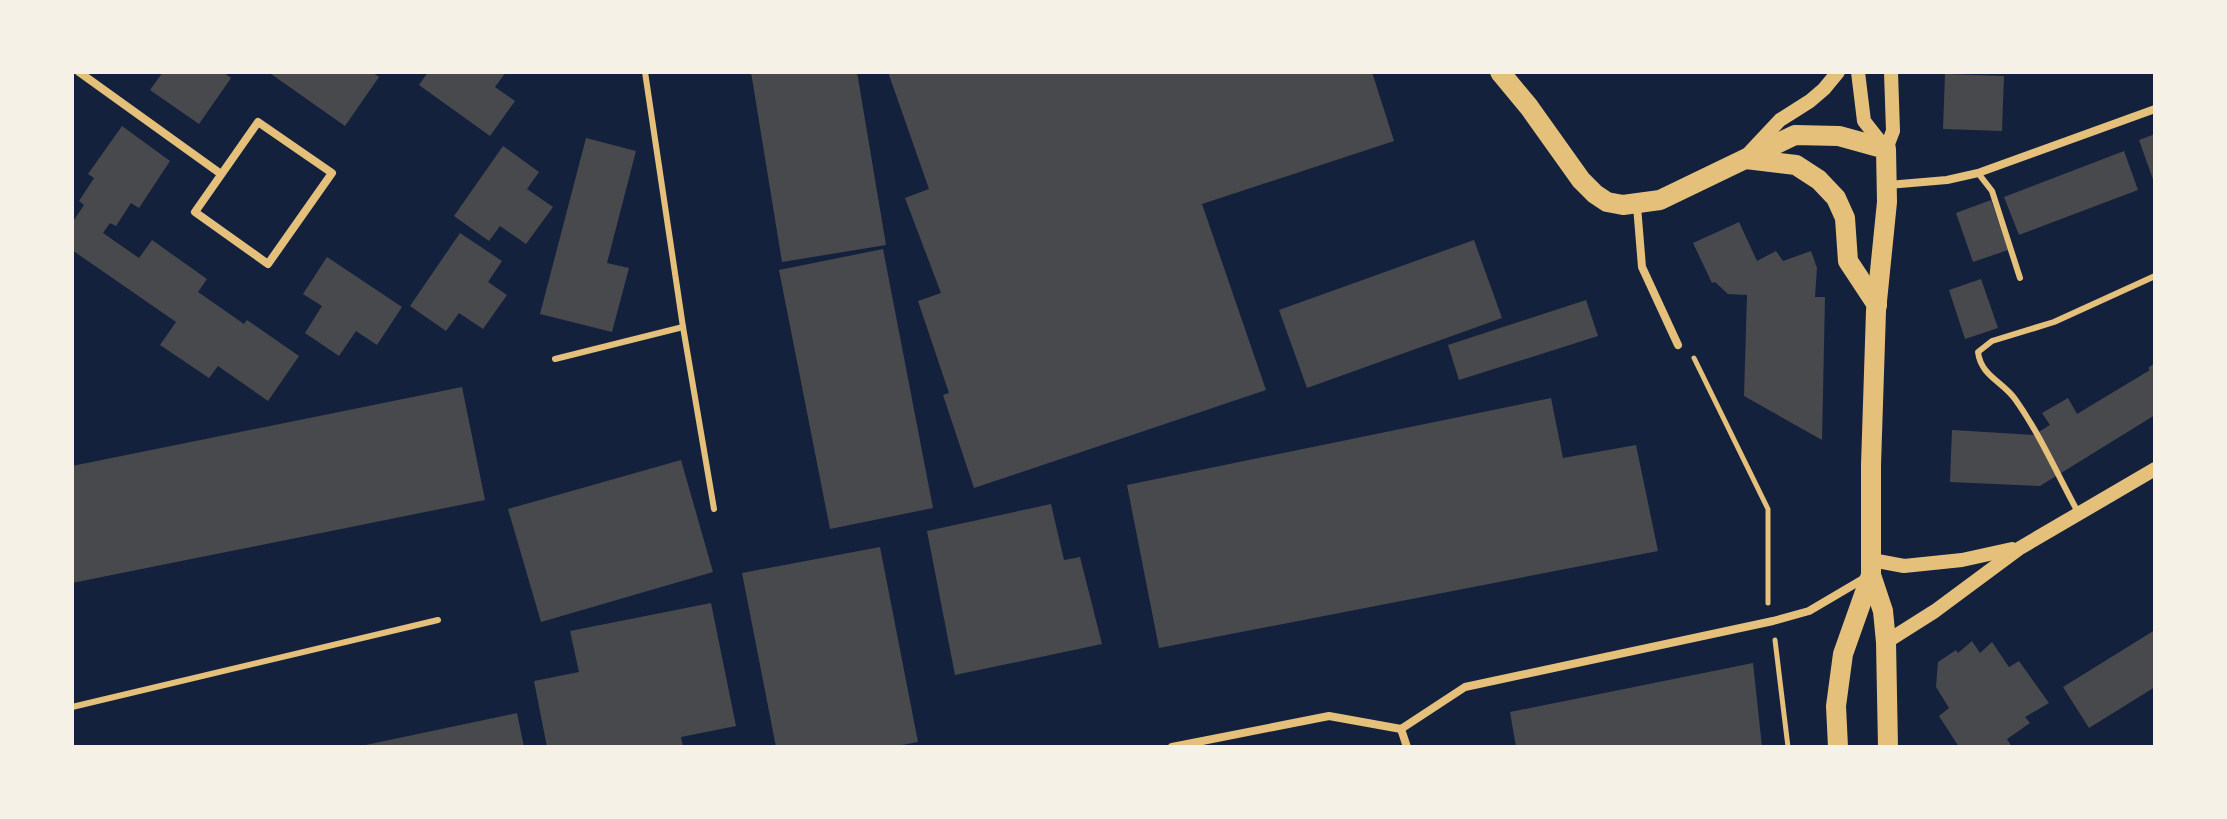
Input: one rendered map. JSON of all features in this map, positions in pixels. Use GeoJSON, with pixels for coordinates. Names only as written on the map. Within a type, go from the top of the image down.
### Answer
{"type":"FeatureCollection","features":[{"type":"Feature","properties":{"kind":"main road"},"geometry":{"type":"LineString","coordinates":[[1500,72],[1581,180],[1607,202],[1637,204],[1660,200],[1795,135],[1839,136],[1886,149],[1887,185],[1877,305],[1871,465],[1871,567],[1883,611],[1886,642],[1888,747]]}},
{"type":"Feature","properties":{"kind":"main road"},"geometry":{"type":"LineString","coordinates":[[1743,159],[1796,165],[1819,180],[1836,198],[1845,218],[1848,261],[1877,305]]}},
{"type":"Feature","properties":{"kind":"main road"},"geometry":{"type":"LineString","coordinates":[[1838,747],[1836,706],[1843,654],[1871,567]]}},
{"type":"Feature","properties":{"kind":"street"},"geometry":{"type":"LineString","coordinates":[[79,72],[221,174]]}},
{"type":"Feature","properties":{"kind":"street"},"geometry":{"type":"LineString","coordinates":[[1743,159],[1780,120],[1810,101],[1838,72]]}},
{"type":"Feature","properties":{"kind":"street"},"geometry":{"type":"LineString","coordinates":[[1858,72],[1864,121],[1886,149]]}},
{"type":"Feature","properties":{"kind":"street"},"geometry":{"type":"LineString","coordinates":[[1886,149],[1893,131],[1891,72]]}},
{"type":"Feature","properties":{"kind":"street"},"geometry":{"type":"LineString","coordinates":[[1887,185],[1947,180],[1978,173],[2155,109]]}},
{"type":"Feature","properties":{"kind":"street"},"geometry":{"type":"LineString","coordinates":[[258,122],[332,173],[268,264],[195,212],[221,174],[258,122]]}},
{"type":"Feature","properties":{"kind":"street"},"geometry":{"type":"LineString","coordinates":[[1637,204],[1642,267],[1678,345]]}},
{"type":"Feature","properties":{"kind":"street"},"geometry":{"type":"LineString","coordinates":[[1886,642],[1935,611],[2020,548],[2155,469]]}},
{"type":"Feature","properties":{"kind":"street"},"geometry":{"type":"LineString","coordinates":[[1172,747],[1329,716],[1401,729],[1465,687],[1809,611],[1871,567],[1962,560],[2020,548]]}},
{"type":"Feature","properties":{"kind":"street"},"geometry":{"type":"LineString","coordinates":[[1401,729],[1407,747]]}},
{"type":"Feature","properties":{"kind":"lane"},"geometry":{"type":"LineString","coordinates":[[645,72],[714,509]]}},
{"type":"Feature","properties":{"kind":"lane"},"geometry":{"type":"LineString","coordinates":[[1978,173],[1992,191],[2020,278]]}},
{"type":"Feature","properties":{"kind":"lane"},"geometry":{"type":"LineString","coordinates":[[2079,514],[2013,396],[1979,364],[1978,352],[1992,341],[2054,322],[2155,276]]}},
{"type":"Feature","properties":{"kind":"lane"},"geometry":{"type":"LineString","coordinates":[[555,359],[683,327]]}},
{"type":"Feature","properties":{"kind":"lane"},"geometry":{"type":"LineString","coordinates":[[72,707],[438,620]]}},
{"type":"Feature","properties":{"kind":"path"},"geometry":{"type":"LineString","coordinates":[[1678,345],[1697,361],[1768,509],[1767,598],[1773,621],[1788,747]]}},
{"type":"Feature","properties":{"kind":"building"},"geometry":{"type":"Polygon","coordinates":[[[163,72],[223,72],[231,78],[199,124],[150,90],[163,72]]]}},
{"type":"Feature","properties":{"kind":"building"},"geometry":{"type":"Polygon","coordinates":[[[372,72],[379,77],[345,126],[271,74],[372,72]]]}},
{"type":"Feature","properties":{"kind":"building"},"geometry":{"type":"Polygon","coordinates":[[[428,72],[506,72],[495,87],[515,101],[490,136],[419,85],[428,72]]]}},
{"type":"Feature","properties":{"kind":"building"},"geometry":{"type":"Polygon","coordinates":[[[751,72],[857,72],[886,245],[782,262],[751,72]]]}},
{"type":"Feature","properties":{"kind":"building"},"geometry":{"type":"Polygon","coordinates":[[[888,72],[1372,72],[1394,141],[1202,204],[1266,390],[974,488],[943,395],[949,393],[918,301],[941,293],[905,198],[929,189],[888,72]]]}},
{"type":"Feature","properties":{"kind":"building"},"geometry":{"type":"Polygon","coordinates":[[[1945,74],[2004,76],[2002,131],[1943,129],[1945,74]]]}},
{"type":"Feature","properties":{"kind":"building"},"geometry":{"type":"Polygon","coordinates":[[[122,126],[170,161],[139,208],[131,203],[116,226],[110,223],[103,233],[139,258],[152,240],[207,279],[198,292],[244,324],[247,320],[299,356],[268,401],[218,366],[209,378],[160,345],[176,322],[72,250],[72,223],[84,205],[79,201],[94,178],[88,174],[122,126]]]}},
{"type":"Feature","properties":{"kind":"building"},"geometry":{"type":"Polygon","coordinates":[[[2155,134],[2155,185],[2139,140],[2155,134]]]}},
{"type":"Feature","properties":{"kind":"building"},"geometry":{"type":"Polygon","coordinates":[[[586,138],[636,151],[607,263],[629,268],[612,332],[540,314],[586,138]]]}},
{"type":"Feature","properties":{"kind":"building"},"geometry":{"type":"Polygon","coordinates":[[[503,146],[539,172],[527,189],[553,207],[526,244],[500,226],[489,241],[454,216],[503,146]]]}},
{"type":"Feature","properties":{"kind":"building"},"geometry":{"type":"Polygon","coordinates":[[[2124,151],[2138,190],[2019,235],[2004,197],[2124,151]]]}},
{"type":"Feature","properties":{"kind":"building"},"geometry":{"type":"Polygon","coordinates":[[[1991,200],[2008,250],[1973,262],[1956,213],[1991,200]]]}},
{"type":"Feature","properties":{"kind":"building"},"geometry":{"type":"Polygon","coordinates":[[[1739,222],[1757,261],[1776,251],[1783,261],[1811,251],[1817,268],[1815,297],[1825,297],[1822,440],[1744,396],[1747,295],[1728,294],[1715,282],[1712,283],[1693,243],[1739,222]]]}},
{"type":"Feature","properties":{"kind":"building"},"geometry":{"type":"Polygon","coordinates":[[[460,233],[502,261],[488,282],[507,295],[483,329],[459,313],[446,331],[410,306],[460,233]]]}},
{"type":"Feature","properties":{"kind":"building"},"geometry":{"type":"Polygon","coordinates":[[[1474,240],[1502,318],[1307,388],[1279,310],[1474,240]]]}},
{"type":"Feature","properties":{"kind":"building"},"geometry":{"type":"Polygon","coordinates":[[[883,249],[933,508],[830,529],[779,270],[883,249]]]}},
{"type":"Feature","properties":{"kind":"building"},"geometry":{"type":"Polygon","coordinates":[[[327,257],[402,307],[377,345],[356,331],[339,356],[305,333],[322,306],[303,294],[327,257]]]}},
{"type":"Feature","properties":{"kind":"building"},"geometry":{"type":"Polygon","coordinates":[[[1981,279],[1998,328],[1965,339],[1949,290],[1981,279]]]}},
{"type":"Feature","properties":{"kind":"building"},"geometry":{"type":"Polygon","coordinates":[[[1586,300],[1598,336],[1459,380],[1448,345],[1586,300]]]}},
{"type":"Feature","properties":{"kind":"building"},"geometry":{"type":"Polygon","coordinates":[[[2155,363],[2155,415],[2040,486],[1950,482],[1952,430],[2034,435],[2050,425],[2042,413],[2068,398],[2077,414],[2150,370],[2148,368],[2155,363]]]}},
{"type":"Feature","properties":{"kind":"building"},"geometry":{"type":"Polygon","coordinates":[[[462,387],[485,500],[72,583],[72,466],[462,387]]]}},
{"type":"Feature","properties":{"kind":"building"},"geometry":{"type":"Polygon","coordinates":[[[1551,398],[1563,458],[1636,445],[1658,551],[1159,648],[1127,485],[1551,398]]]}},
{"type":"Feature","properties":{"kind":"building"},"geometry":{"type":"Polygon","coordinates":[[[681,460],[713,572],[541,622],[508,509],[681,460]]]}},
{"type":"Feature","properties":{"kind":"building"},"geometry":{"type":"Polygon","coordinates":[[[1051,504],[1064,560],[1080,557],[1102,644],[955,675],[927,531],[1051,504]]]}},
{"type":"Feature","properties":{"kind":"building"},"geometry":{"type":"Polygon","coordinates":[[[880,547],[918,742],[891,747],[776,747],[742,573],[880,547]]]}},
{"type":"Feature","properties":{"kind":"building"},"geometry":{"type":"Polygon","coordinates":[[[711,603],[736,726],[681,737],[683,747],[547,747],[534,681],[579,672],[570,631],[711,603]]]}},
{"type":"Feature","properties":{"kind":"building"},"geometry":{"type":"Polygon","coordinates":[[[2155,630],[2155,687],[2089,728],[2063,687],[2155,630]]]}},
{"type":"Feature","properties":{"kind":"building"},"geometry":{"type":"Polygon","coordinates":[[[1972,641],[1980,653],[1992,642],[2009,667],[2019,661],[2049,703],[2025,717],[2030,723],[2007,739],[2012,747],[1959,747],[1939,716],[1949,708],[1936,687],[1938,662],[1956,650],[1958,653],[1972,641]]]}},
{"type":"Feature","properties":{"kind":"building"},"geometry":{"type":"Polygon","coordinates":[[[1753,663],[1762,747],[1516,747],[1510,712],[1753,663]]]}},
{"type":"Feature","properties":{"kind":"building"},"geometry":{"type":"Polygon","coordinates":[[[517,713],[524,747],[361,747],[361,746],[517,713]]]}}]}
